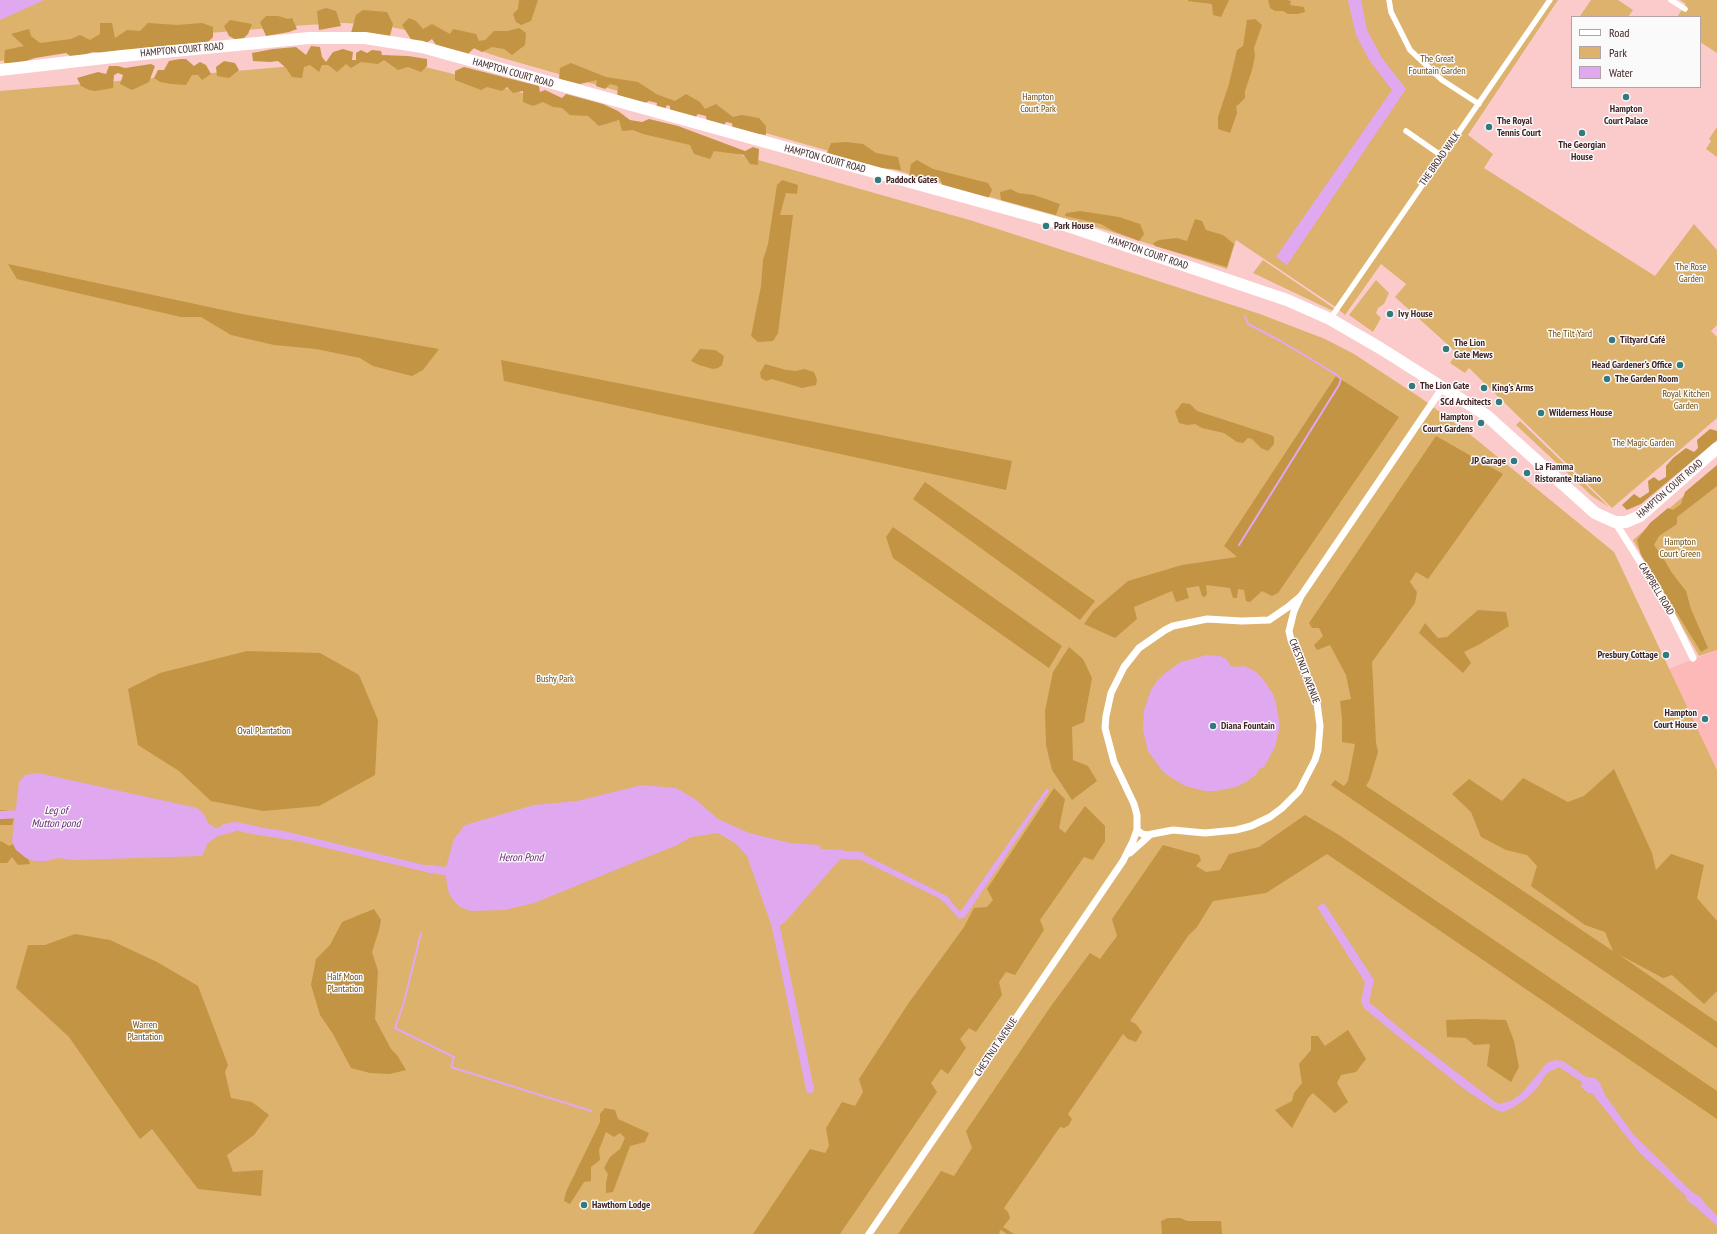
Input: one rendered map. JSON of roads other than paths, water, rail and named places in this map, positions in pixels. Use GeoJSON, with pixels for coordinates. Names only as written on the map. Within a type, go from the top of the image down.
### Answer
{"type":"FeatureCollection","features":[{"type":"Feature","properties":{"kind":"main road","name":"HAMPTON COURT ROAD"},"geometry":{"type":"LineString","coordinates":[[0,70],[122,56],[309,38],[366,38],[422,47],[1062,224],[1288,300],[1330,319],[1397,358],[1486,415],[1595,512],[1615,522],[1626,522],[1640,516],[1717,448]]}},
{"type":"Feature","properties":{"kind":"street"},"geometry":{"type":"LineString","coordinates":[[1389,0],[1391,12],[1410,50],[1442,80],[1479,104]]}},
{"type":"Feature","properties":{"kind":"street","name":"THE BROAD WALK"},"geometry":{"type":"LineString","coordinates":[[1330,319],[1550,0]]}},
{"type":"Feature","properties":{"kind":"street"},"geometry":{"type":"LineString","coordinates":[[1671,0],[1682,6]]}},
{"type":"Feature","properties":{"kind":"street"},"geometry":{"type":"LineString","coordinates":[[1406,131],[1442,156]]}},
{"type":"Feature","properties":{"kind":"street","name":"CHESTNUT AVENUE"},"geometry":{"type":"LineString","coordinates":[[1137,830],[1144,834],[1172,830],[1223,832],[1251,826],[1270,817],[1282,808],[1299,791],[1315,760],[1318,750],[1320,726],[1317,703],[1313,689],[1291,640],[1289,630],[1290,625],[1301,596],[1443,387]]}},
{"type":"Feature","properties":{"kind":"street","name":"CAMPBELL ROAD"},"geometry":{"type":"LineString","coordinates":[[1615,522],[1666,602],[1693,658]]}},
{"type":"Feature","properties":{"kind":"street","name":"CHESTNUT AVENUE"},"geometry":{"type":"LineString","coordinates":[[1123,860],[1137,830],[1137,815],[1134,804],[1114,762],[1105,728],[1111,693],[1124,666],[1139,648],[1164,630],[1173,626],[1207,619],[1255,622],[1269,620],[1301,596]]}},
{"type":"Feature","properties":{"kind":"street","name":"CHESTNUT AVENUE"},"geometry":{"type":"LineString","coordinates":[[1278,614],[1287,619],[1290,625]]}},
{"type":"Feature","properties":{"kind":"street","name":"CHESTNUT AVENUE"},"geometry":{"type":"LineString","coordinates":[[869,1234],[1123,860],[1137,845],[1152,834]]}},
{"type":"Feature","properties":{"kind":"water"},"geometry":{"type":"Polygon","coordinates":[[[0,0],[44,0],[0,20],[0,0]]]}},
{"type":"Feature","properties":{"kind":"water"},"geometry":{"type":"Polygon","coordinates":[[[1348,0],[1361,0],[1367,30],[1382,58],[1406,89],[1287,265],[1276,257],[1392,90],[1369,60],[1356,35],[1348,0]]]}},
{"type":"Feature","properties":{"kind":"water"},"geometry":{"type":"Polygon","coordinates":[[[1207,655],[1220,656],[1226,659],[1231,666],[1244,666],[1255,671],[1263,679],[1273,694],[1279,721],[1279,730],[1275,747],[1264,767],[1259,769],[1257,774],[1246,782],[1236,787],[1216,791],[1205,791],[1185,786],[1167,775],[1148,751],[1143,730],[1144,710],[1151,690],[1157,681],[1181,662],[1207,655]]]}},
{"type":"Feature","properties":{"kind":"water","name":"Leg of Mutton pond"},"geometry":{"type":"Polygon","coordinates":[[[38,773],[197,808],[204,814],[208,823],[215,828],[231,824],[235,826],[236,830],[234,832],[218,836],[208,843],[202,856],[73,860],[58,858],[47,861],[34,861],[26,858],[16,850],[12,842],[19,782],[25,775],[38,773]]]}},
{"type":"Feature","properties":{"kind":"water","name":"Heron Pond"},"geometry":{"type":"Polygon","coordinates":[[[642,785],[676,788],[695,799],[718,819],[749,833],[790,843],[820,845],[821,849],[844,850],[842,857],[785,922],[773,930],[747,856],[735,843],[718,833],[691,837],[677,845],[534,903],[504,910],[471,911],[460,907],[453,900],[448,891],[445,871],[454,839],[465,825],[534,805],[577,801],[642,785]]]}},
{"type":"Feature","properties":{"kind":"water"},"geometry":{"type":"Polygon","coordinates":[[[1047,788],[1049,791],[965,917],[959,919],[939,898],[857,858],[849,856],[850,852],[863,854],[947,896],[958,910],[961,911],[1047,788]]]}},
{"type":"Feature","properties":{"kind":"water"},"geometry":{"type":"Polygon","coordinates":[[[246,825],[284,831],[424,865],[438,866],[441,868],[441,873],[430,873],[297,841],[245,833],[246,825]]]}},
{"type":"Feature","properties":{"kind":"water"},"geometry":{"type":"Polygon","coordinates":[[[1324,903],[1374,980],[1369,1002],[1409,1036],[1498,1104],[1511,1101],[1522,1093],[1547,1063],[1555,1060],[1563,1061],[1586,1077],[1595,1078],[1600,1083],[1605,1095],[1633,1134],[1692,1192],[1701,1197],[1701,1199],[1717,1216],[1717,1226],[1687,1201],[1686,1196],[1638,1151],[1592,1093],[1588,1093],[1581,1087],[1582,1082],[1559,1067],[1547,1073],[1537,1088],[1527,1098],[1514,1107],[1503,1112],[1496,1110],[1464,1089],[1393,1032],[1364,1008],[1361,1001],[1365,982],[1317,907],[1324,903]]]}},
{"type":"Feature","properties":{"kind":"waterway"},"geometry":{"type":"LineString","coordinates":[[1239,545],[1339,385],[1341,379],[1334,373],[1279,340],[1248,324],[1245,316]]}},
{"type":"Feature","properties":{"kind":"waterway"},"geometry":{"type":"LineString","coordinates":[[0,815],[25,814]]}},
{"type":"Feature","properties":{"kind":"waterway"},"geometry":{"type":"LineString","coordinates":[[225,828],[235,826],[255,830]]}},
{"type":"Feature","properties":{"kind":"waterway"},"geometry":{"type":"LineString","coordinates":[[834,854],[860,856]]}},
{"type":"Feature","properties":{"kind":"waterway"},"geometry":{"type":"LineString","coordinates":[[430,869],[445,871],[456,867]]}},
{"type":"Feature","properties":{"kind":"waterway"},"geometry":{"type":"LineString","coordinates":[[774,918],[810,1089]]}},
{"type":"Feature","properties":{"kind":"waterway"},"geometry":{"type":"LineString","coordinates":[[421,933],[404,1002],[395,1028],[454,1057],[451,1067],[591,1111]]}},
{"type":"Feature","properties":{"kind":"place","name":"Hampton Court Palace"},"geometry":{"type":"Point","coordinates":[1626,97]}},
{"type":"Feature","properties":{"kind":"place","name":"The Royal Tennis Court"},"geometry":{"type":"Point","coordinates":[1489,127]}},
{"type":"Feature","properties":{"kind":"place","name":"The Georgian House"},"geometry":{"type":"Point","coordinates":[1582,133]}},
{"type":"Feature","properties":{"kind":"place","name":"Paddock Gates"},"geometry":{"type":"Point","coordinates":[878,180]}},
{"type":"Feature","properties":{"kind":"place","name":"Park House"},"geometry":{"type":"Point","coordinates":[1046,226]}},
{"type":"Feature","properties":{"kind":"place","name":"Ivy House"},"geometry":{"type":"Point","coordinates":[1390,314]}},
{"type":"Feature","properties":{"kind":"place","name":"Tiltyard Café"},"geometry":{"type":"Point","coordinates":[1612,340]}},
{"type":"Feature","properties":{"kind":"place","name":"The Lion Gate Mews"},"geometry":{"type":"Point","coordinates":[1446,349]}},
{"type":"Feature","properties":{"kind":"place","name":"Head Gardener's Office"},"geometry":{"type":"Point","coordinates":[1680,365]}},
{"type":"Feature","properties":{"kind":"place","name":"The Garden Room"},"geometry":{"type":"Point","coordinates":[1607,379]}},
{"type":"Feature","properties":{"kind":"place","name":"The Lion Gate"},"geometry":{"type":"Point","coordinates":[1412,386]}},
{"type":"Feature","properties":{"kind":"place","name":"King's Arms"},"geometry":{"type":"Point","coordinates":[1484,388]}},
{"type":"Feature","properties":{"kind":"place","name":"SCd Architects"},"geometry":{"type":"Point","coordinates":[1499,402]}},
{"type":"Feature","properties":{"kind":"place","name":"Wilderness House"},"geometry":{"type":"Point","coordinates":[1541,413]}},
{"type":"Feature","properties":{"kind":"place","name":"Hampton Court Gardens"},"geometry":{"type":"Point","coordinates":[1481,423]}},
{"type":"Feature","properties":{"kind":"place","name":"JP Garage"},"geometry":{"type":"Point","coordinates":[1514,461]}},
{"type":"Feature","properties":{"kind":"place","name":"La Fiamma Ristorante Italiano"},"geometry":{"type":"Point","coordinates":[1527,473]}},
{"type":"Feature","properties":{"kind":"place","name":"Presbury Cottage"},"geometry":{"type":"Point","coordinates":[1666,655]}},
{"type":"Feature","properties":{"kind":"place","name":"Hampton Court House"},"geometry":{"type":"Point","coordinates":[1705,719]}},
{"type":"Feature","properties":{"kind":"place","name":"Diana Fountain"},"geometry":{"type":"Point","coordinates":[1213,726]}},
{"type":"Feature","properties":{"kind":"place","name":"Hawthorn Lodge"},"geometry":{"type":"Point","coordinates":[584,1205]}},
{"type":"Feature","properties":{"kind":"park label","name":"The Great Fountain Garden"},"geometry":{"type":"Point","coordinates":[1437,64]}},
{"type":"Feature","properties":{"kind":"park label","name":"Hampton Court Park"},"geometry":{"type":"Point","coordinates":[1038,102]}},
{"type":"Feature","properties":{"kind":"park label","name":"The Rose Garden"},"geometry":{"type":"Point","coordinates":[1691,272]}},
{"type":"Feature","properties":{"kind":"park label","name":"The Tilt Yard"},"geometry":{"type":"Point","coordinates":[1570,334]}},
{"type":"Feature","properties":{"kind":"park label","name":"Royal Kitchen Garden"},"geometry":{"type":"Point","coordinates":[1686,400]}},
{"type":"Feature","properties":{"kind":"park label","name":"The Magic Garden"},"geometry":{"type":"Point","coordinates":[1643,443]}},
{"type":"Feature","properties":{"kind":"park label","name":"Hampton Court Green"},"geometry":{"type":"Point","coordinates":[1680,548]}},
{"type":"Feature","properties":{"kind":"park label","name":"Bushy Park"},"geometry":{"type":"Point","coordinates":[555,679]}},
{"type":"Feature","properties":{"kind":"park label","name":"Oval Plantation"},"geometry":{"type":"Point","coordinates":[264,731]}},
{"type":"Feature","properties":{"kind":"park label","name":"Half Moon Plantation"},"geometry":{"type":"Point","coordinates":[345,982]}},
{"type":"Feature","properties":{"kind":"park label","name":"Warren Plantation"},"geometry":{"type":"Point","coordinates":[145,1030]}}]}
